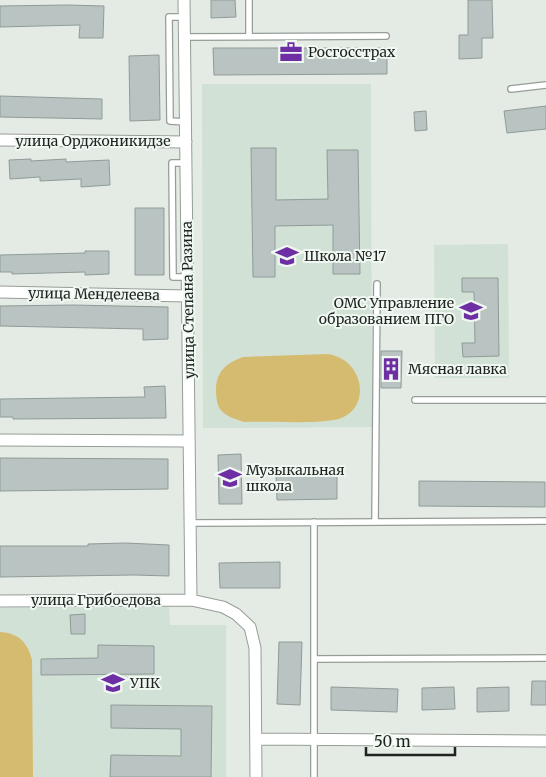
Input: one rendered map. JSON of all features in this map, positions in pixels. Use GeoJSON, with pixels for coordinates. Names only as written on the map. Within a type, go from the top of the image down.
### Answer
{"type":"FeatureCollection","features":[{"type":"Feature","properties":{"kind":"street","name":"улица Степана Разина"},"geometry":{"type":"LineString","coordinates":[[184,0],[191,600]]}},
{"type":"Feature","properties":{"kind":"street","name":"улица Орджоникидзе"},"geometry":{"type":"LineString","coordinates":[[0,140],[186,142]]}},
{"type":"Feature","properties":{"kind":"street","name":"улица Менделеева"},"geometry":{"type":"LineString","coordinates":[[0,292],[188,296]]}},
{"type":"Feature","properties":{"kind":"street"},"geometry":{"type":"LineString","coordinates":[[0,440],[189,441]]}},
{"type":"Feature","properties":{"kind":"street","name":"улица Грибоедова"},"geometry":{"type":"LineString","coordinates":[[0,601],[191,600],[223,607],[242,618],[250,627],[255,648],[256,777]]}},
{"type":"Feature","properties":{"kind":"street"},"geometry":{"type":"LineString","coordinates":[[257,739],[546,741]]}},
{"type":"Feature","properties":{"kind":"lane"},"geometry":{"type":"LineString","coordinates":[[249,0],[249,36]]}},
{"type":"Feature","properties":{"kind":"lane"},"geometry":{"type":"LineString","coordinates":[[184,17],[169,17],[170,122],[186,122]]}},
{"type":"Feature","properties":{"kind":"lane"},"geometry":{"type":"LineString","coordinates":[[185,37],[386,36]]}},
{"type":"Feature","properties":{"kind":"lane"},"geometry":{"type":"LineString","coordinates":[[511,89],[546,85]]}},
{"type":"Feature","properties":{"kind":"lane"},"geometry":{"type":"LineString","coordinates":[[375,522],[377,284]]}},
{"type":"Feature","properties":{"kind":"lane"},"geometry":{"type":"LineString","coordinates":[[415,400],[546,400]]}},
{"type":"Feature","properties":{"kind":"lane"},"geometry":{"type":"LineString","coordinates":[[190,523],[546,521]]}},
{"type":"Feature","properties":{"kind":"lane"},"geometry":{"type":"LineString","coordinates":[[314,522],[314,777]]}},
{"type":"Feature","properties":{"kind":"lane"},"geometry":{"type":"LineString","coordinates":[[314,658],[546,658]]}},
{"type":"Feature","properties":{"kind":"shaded area","name":"Школа №17"},"geometry":{"type":"Polygon","coordinates":[[[202,84],[371,84],[372,427],[203,428],[202,84]]]}},
{"type":"Feature","properties":{"kind":"shaded area","name":"ОМС Управление образованием ПГО"},"geometry":{"type":"Polygon","coordinates":[[[508,244],[509,378],[435,378],[434,245],[508,244]]]}},
{"type":"Feature","properties":{"kind":"shaded area"},"geometry":{"type":"Polygon","coordinates":[[[328,354],[341,359],[351,366],[357,376],[360,387],[359,398],[354,408],[346,416],[324,421],[244,422],[228,416],[219,407],[216,392],[218,378],[227,365],[237,359],[243,357],[328,354]]]}},
{"type":"Feature","properties":{"kind":"shaded area","name":"УПК"},"geometry":{"type":"Polygon","coordinates":[[[169,607],[170,625],[226,625],[226,777],[0,777],[0,608],[169,607]]]}},
{"type":"Feature","properties":{"kind":"shaded area"},"geometry":{"type":"Polygon","coordinates":[[[0,632],[12,634],[22,640],[32,660],[33,777],[0,777],[0,632]]]}},
{"type":"Feature","properties":{"kind":"building"},"geometry":{"type":"Polygon","coordinates":[[[211,0],[235,0],[236,17],[211,18],[211,0]]]}},
{"type":"Feature","properties":{"kind":"building"},"geometry":{"type":"Polygon","coordinates":[[[468,0],[492,0],[493,38],[482,38],[482,58],[459,59],[459,35],[468,35],[468,0]]]}},
{"type":"Feature","properties":{"kind":"building"},"geometry":{"type":"Polygon","coordinates":[[[0,6],[104,6],[103,38],[79,38],[80,25],[0,27],[0,6]]]}},
{"type":"Feature","properties":{"kind":"building"},"geometry":{"type":"Polygon","coordinates":[[[213,48],[387,48],[387,74],[214,75],[213,48]]]}},
{"type":"Feature","properties":{"kind":"building"},"geometry":{"type":"Polygon","coordinates":[[[159,55],[160,120],[130,121],[129,56],[159,55]]]}},
{"type":"Feature","properties":{"kind":"building"},"geometry":{"type":"Polygon","coordinates":[[[0,96],[102,99],[102,119],[0,117],[0,96]]]}},
{"type":"Feature","properties":{"kind":"building"},"geometry":{"type":"Polygon","coordinates":[[[546,106],[546,129],[507,133],[504,111],[546,106]]]}},
{"type":"Feature","properties":{"kind":"building"},"geometry":{"type":"Polygon","coordinates":[[[426,111],[427,130],[415,131],[414,112],[426,111]]]}},
{"type":"Feature","properties":{"kind":"building"},"geometry":{"type":"Polygon","coordinates":[[[251,148],[276,148],[276,200],[328,199],[327,150],[358,150],[360,274],[333,274],[333,225],[275,226],[275,277],[253,277],[251,148]]]}},
{"type":"Feature","properties":{"kind":"building"},"geometry":{"type":"Polygon","coordinates":[[[31,159],[31,161],[66,159],[66,162],[109,160],[110,185],[81,187],[81,179],[40,181],[40,177],[10,179],[9,160],[31,159]]]}},
{"type":"Feature","properties":{"kind":"building"},"geometry":{"type":"Polygon","coordinates":[[[135,208],[164,208],[164,275],[135,275],[135,208]]]}},
{"type":"Feature","properties":{"kind":"building"},"geometry":{"type":"Polygon","coordinates":[[[85,251],[109,251],[109,274],[85,275],[85,272],[12,274],[12,272],[0,272],[0,255],[85,253],[85,251]]]}},
{"type":"Feature","properties":{"kind":"building"},"geometry":{"type":"Polygon","coordinates":[[[462,278],[498,278],[499,356],[463,357],[462,343],[475,343],[474,292],[462,292],[462,278]]]}},
{"type":"Feature","properties":{"kind":"building"},"geometry":{"type":"Polygon","coordinates":[[[0,306],[168,307],[168,339],[143,340],[143,329],[0,326],[0,306]]]}},
{"type":"Feature","properties":{"kind":"building","name":"Мясная лавка"},"geometry":{"type":"Polygon","coordinates":[[[381,351],[402,351],[401,388],[381,388],[381,351]]]}},
{"type":"Feature","properties":{"kind":"building"},"geometry":{"type":"Polygon","coordinates":[[[165,386],[166,418],[13,419],[13,417],[0,417],[0,399],[145,397],[144,387],[165,386]]]}},
{"type":"Feature","properties":{"kind":"building"},"geometry":{"type":"Polygon","coordinates":[[[241,454],[242,504],[219,504],[218,455],[241,454]]]}},
{"type":"Feature","properties":{"kind":"building"},"geometry":{"type":"Polygon","coordinates":[[[0,458],[168,459],[168,489],[0,491],[0,458]]]}},
{"type":"Feature","properties":{"kind":"building"},"geometry":{"type":"Polygon","coordinates":[[[337,473],[337,499],[277,500],[276,474],[337,473]]]}},
{"type":"Feature","properties":{"kind":"building"},"geometry":{"type":"Polygon","coordinates":[[[419,481],[545,482],[545,507],[419,506],[419,481]]]}},
{"type":"Feature","properties":{"kind":"building"},"geometry":{"type":"Polygon","coordinates":[[[88,544],[169,545],[169,576],[0,577],[0,546],[88,546],[88,544]]]}},
{"type":"Feature","properties":{"kind":"building"},"geometry":{"type":"Polygon","coordinates":[[[280,562],[280,588],[220,588],[219,563],[280,562]]]}},
{"type":"Feature","properties":{"kind":"building"},"geometry":{"type":"Polygon","coordinates":[[[85,614],[85,634],[71,634],[70,615],[85,614]]]}},
{"type":"Feature","properties":{"kind":"building"},"geometry":{"type":"Polygon","coordinates":[[[279,642],[302,642],[300,705],[277,704],[279,642]]]}},
{"type":"Feature","properties":{"kind":"building"},"geometry":{"type":"Polygon","coordinates":[[[98,645],[154,646],[154,674],[41,675],[41,659],[98,658],[98,645]]]}},
{"type":"Feature","properties":{"kind":"building"},"geometry":{"type":"Polygon","coordinates":[[[532,681],[546,681],[546,705],[531,705],[532,681]]]}},
{"type":"Feature","properties":{"kind":"building"},"geometry":{"type":"Polygon","coordinates":[[[331,687],[398,689],[397,712],[331,710],[331,687]]]}},
{"type":"Feature","properties":{"kind":"building"},"geometry":{"type":"Polygon","coordinates":[[[454,687],[455,709],[422,710],[422,688],[454,687]]]}},
{"type":"Feature","properties":{"kind":"building"},"geometry":{"type":"Polygon","coordinates":[[[509,687],[509,711],[477,712],[477,688],[509,687]]]}},
{"type":"Feature","properties":{"kind":"building"},"geometry":{"type":"Polygon","coordinates":[[[111,705],[212,706],[211,777],[110,777],[111,755],[181,756],[181,729],[111,728],[111,705]]]}},
{"type":"Feature","properties":{"kind":"place","name":"Росгосстрах"},"geometry":{"type":"Point","coordinates":[291,52]}},
{"type":"Feature","properties":{"kind":"place","name":"Школа №17"},"geometry":{"type":"Point","coordinates":[287,256]}},
{"type":"Feature","properties":{"kind":"place","name":"ОМС Управление образованием ПГО"},"geometry":{"type":"Point","coordinates":[471,311]}},
{"type":"Feature","properties":{"kind":"place","name":"Мясная лавка"},"geometry":{"type":"Point","coordinates":[391,369]}},
{"type":"Feature","properties":{"kind":"place","name":"Музыкальная школа"},"geometry":{"type":"Point","coordinates":[230,478]}},
{"type":"Feature","properties":{"kind":"place","name":"УПК"},"geometry":{"type":"Point","coordinates":[113,683]}}]}
